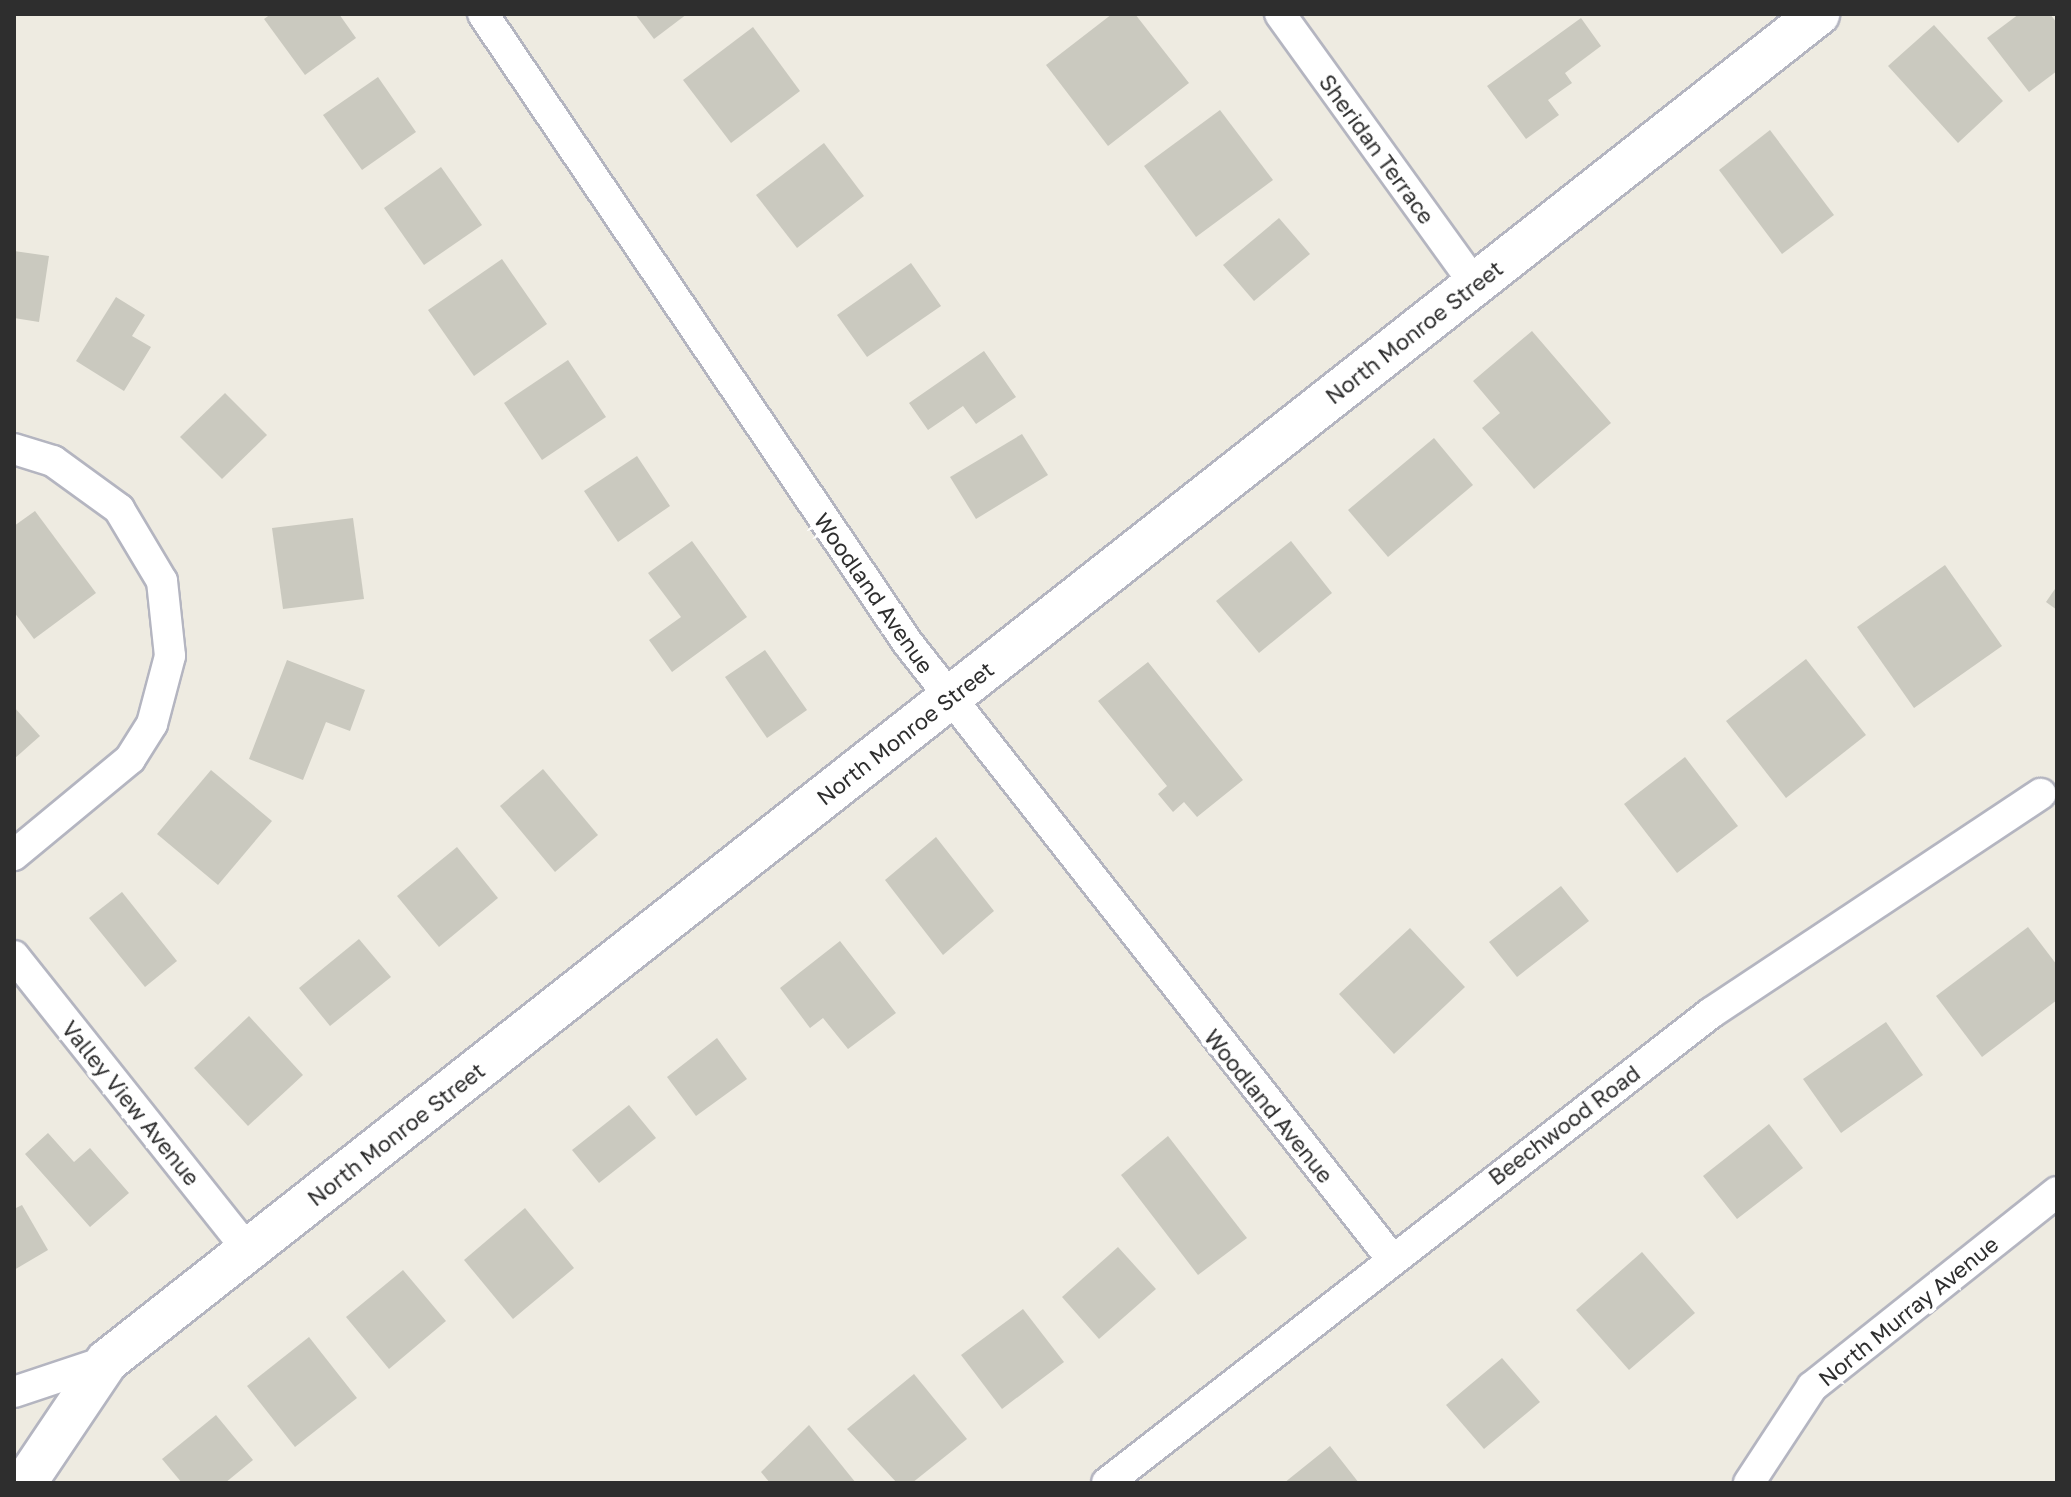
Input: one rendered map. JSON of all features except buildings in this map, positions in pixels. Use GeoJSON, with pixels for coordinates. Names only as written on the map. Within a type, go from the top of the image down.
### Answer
{"type":"FeatureCollection","features":[{"type":"Feature","properties":{"kind":"main road","name":"North Monroe Street"},"geometry":{"type":"LineString","coordinates":[[25,1483],[107,1361],[1818,14]]}},
{"type":"Feature","properties":{"kind":"street","name":"Woodland Avenue"},"geometry":{"type":"LineString","coordinates":[[483,14],[949,699],[1391,1258]]}},
{"type":"Feature","properties":{"kind":"street","name":"Sheridan Terrace"},"geometry":{"type":"LineString","coordinates":[[1280,14],[1475,284]]}},
{"type":"Feature","properties":{"kind":"street"},"geometry":{"type":"LineString","coordinates":[[14,449],[53,461],[119,509],[162,581],[170,656],[152,724],[130,759],[14,855]]}},
{"type":"Feature","properties":{"kind":"street","name":"Beechwood Road"},"geometry":{"type":"LineString","coordinates":[[1107,1483],[1391,1258],[1711,1013],[2041,794]]}},
{"type":"Feature","properties":{"kind":"street","name":"Valley View Avenue"},"geometry":{"type":"LineString","coordinates":[[14,956],[248,1250]]}},
{"type":"Feature","properties":{"kind":"street","name":"North Murray Avenue"},"geometry":{"type":"LineString","coordinates":[[1749,1483],[1812,1387],[2057,1192]]}},
{"type":"Feature","properties":{"kind":"street"},"geometry":{"type":"LineString","coordinates":[[14,1392],[107,1361]]}}]}
